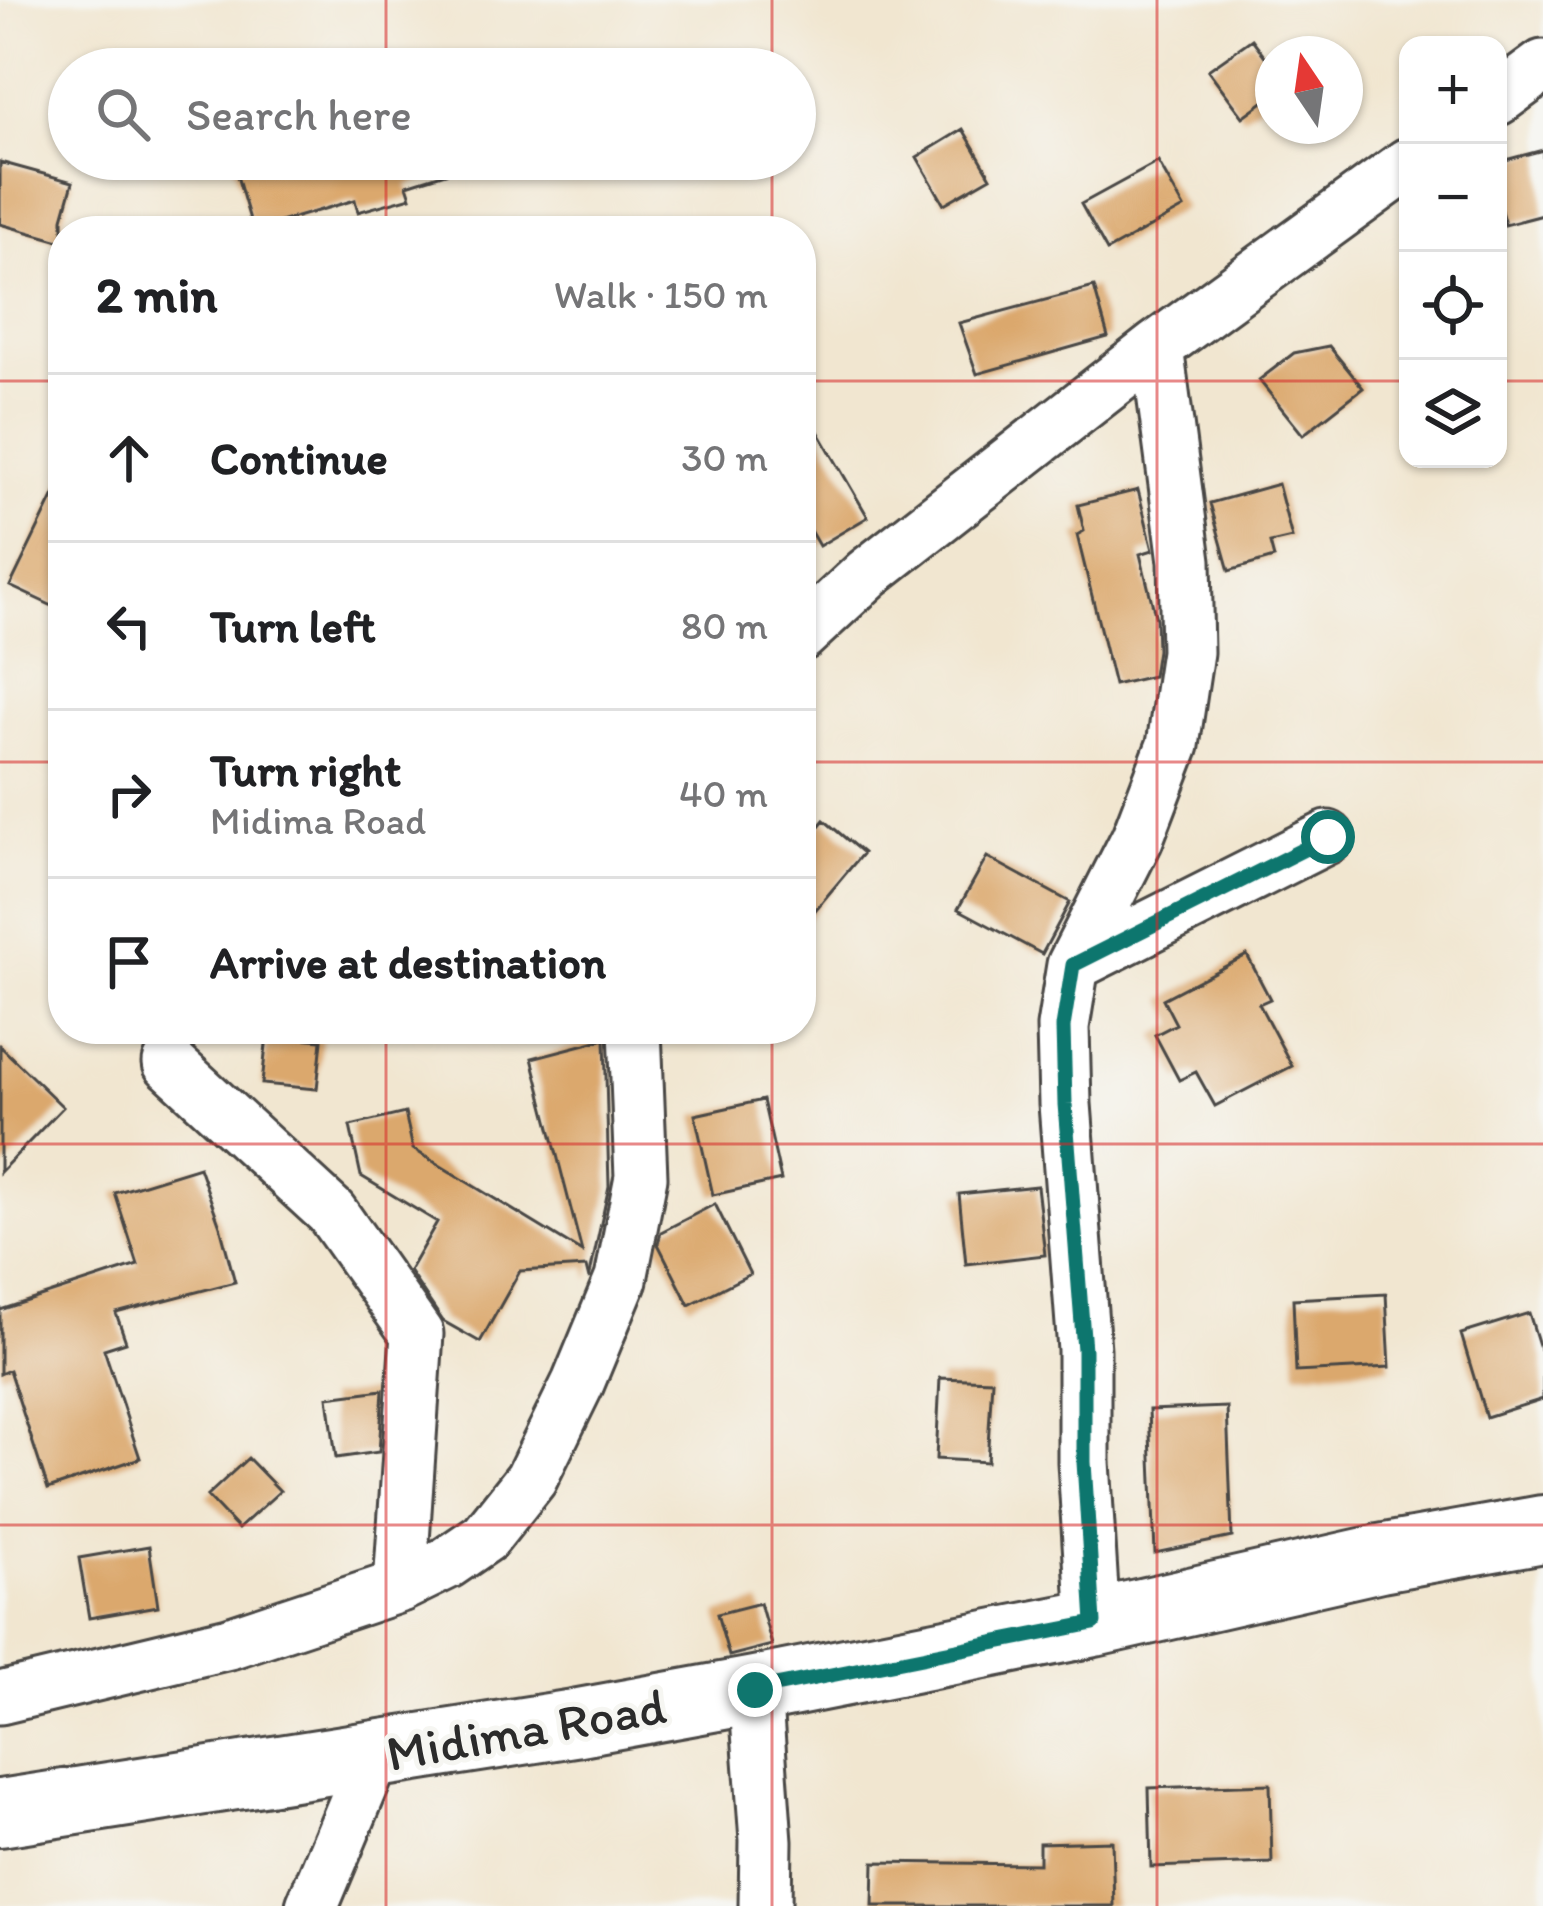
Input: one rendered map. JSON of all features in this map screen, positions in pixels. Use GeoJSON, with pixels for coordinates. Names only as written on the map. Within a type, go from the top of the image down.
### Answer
{"type":"FeatureCollection","features":[{"type":"Feature","properties":{"kind":"main road","name":"Midima Road"},"geometry":{"type":"LineString","coordinates":[[0,1813],[755,1690],[1094,1623],[1380,1558],[1543,1529]]}},
{"type":"Feature","properties":{"kind":"street"},"geometry":{"type":"LineString","coordinates":[[1507,92],[1543,66]]}},
{"type":"Feature","properties":{"kind":"street"},"geometry":{"type":"LineString","coordinates":[[816,621],[868,573],[1156,347],[1399,171]]}},
{"type":"Feature","properties":{"kind":"street"},"geometry":{"type":"LineString","coordinates":[[1094,1623],[1084,1462],[1084,1350],[1063,1027],[1073,965],[1137,839],[1173,745],[1187,652],[1185,560],[1156,347]]}},
{"type":"Feature","properties":{"kind":"street"},"geometry":{"type":"LineString","coordinates":[[1073,965],[1328,837]]}},
{"type":"Feature","properties":{"kind":"street"},"geometry":{"type":"LineString","coordinates":[[0,1698],[229,1643],[400,1586],[485,1538],[531,1479],[621,1279],[641,1177],[636,1044]]}},
{"type":"Feature","properties":{"kind":"street"},"geometry":{"type":"LineString","coordinates":[[169,1063],[331,1212],[417,1334],[400,1586]]}},
{"type":"Feature","properties":{"kind":"street"},"geometry":{"type":"LineString","coordinates":[[755,1690],[766,1906]]}},
{"type":"Feature","properties":{"kind":"street"},"geometry":{"type":"LineString","coordinates":[[312,1906],[375,1755]]}},
{"type":"Feature","properties":{"kind":"building"},"geometry":{"type":"Polygon","coordinates":[[[1252,39],[1255,108],[1243,117],[1208,70],[1252,39]]]}},
{"type":"Feature","properties":{"kind":"building"},"geometry":{"type":"Polygon","coordinates":[[[963,129],[991,177],[944,204],[917,157],[963,129]]]}},
{"type":"Feature","properties":{"kind":"building"},"geometry":{"type":"Polygon","coordinates":[[[1543,150],[1543,215],[1507,224],[1507,160],[1543,150]]]}},
{"type":"Feature","properties":{"kind":"building"},"geometry":{"type":"Polygon","coordinates":[[[0,162],[48,175],[48,180],[73,182],[64,216],[48,216],[48,238],[0,224],[0,162]]]}},
{"type":"Feature","properties":{"kind":"building"},"geometry":{"type":"Polygon","coordinates":[[[1158,162],[1184,208],[1107,251],[1081,204],[1158,162]]]}},
{"type":"Feature","properties":{"kind":"building"},"geometry":{"type":"Polygon","coordinates":[[[238,180],[423,180],[407,185],[411,197],[358,212],[355,200],[301,216],[249,216],[238,180]]]}},
{"type":"Feature","properties":{"kind":"building"},"geometry":{"type":"Polygon","coordinates":[[[1094,287],[1108,337],[977,374],[959,323],[1094,287]]]}},
{"type":"Feature","properties":{"kind":"building"},"geometry":{"type":"Polygon","coordinates":[[[1329,346],[1363,388],[1303,435],[1259,380],[1294,353],[1329,346]]]}},
{"type":"Feature","properties":{"kind":"building"},"geometry":{"type":"Polygon","coordinates":[[[816,428],[868,517],[819,546],[816,541],[816,428]]]}},
{"type":"Feature","properties":{"kind":"building"},"geometry":{"type":"Polygon","coordinates":[[[1278,484],[1292,538],[1270,543],[1274,558],[1229,571],[1210,503],[1278,484]]]}},
{"type":"Feature","properties":{"kind":"building"},"geometry":{"type":"Polygon","coordinates":[[[1138,490],[1153,550],[1140,554],[1156,619],[1157,650],[1153,676],[1114,685],[1077,535],[1084,531],[1078,505],[1138,490]]]}},
{"type":"Feature","properties":{"kind":"building"},"geometry":{"type":"Polygon","coordinates":[[[48,508],[48,604],[10,586],[48,508]]]}},
{"type":"Feature","properties":{"kind":"building"},"geometry":{"type":"Polygon","coordinates":[[[824,820],[863,853],[816,909],[816,830],[824,820]]]}},
{"type":"Feature","properties":{"kind":"building"},"geometry":{"type":"Polygon","coordinates":[[[987,857],[1070,902],[1042,954],[958,909],[987,857]]]}},
{"type":"Feature","properties":{"kind":"building"},"geometry":{"type":"Polygon","coordinates":[[[1247,955],[1270,999],[1259,1004],[1292,1066],[1215,1106],[1196,1072],[1179,1080],[1155,1035],[1176,1024],[1163,999],[1247,955]]]}},
{"type":"Feature","properties":{"kind":"building"},"geometry":{"type":"Polygon","coordinates":[[[266,1044],[322,1044],[317,1089],[262,1084],[266,1044]]]}},
{"type":"Feature","properties":{"kind":"building"},"geometry":{"type":"Polygon","coordinates":[[[586,1044],[605,1044],[609,1186],[589,1279],[586,1267],[520,1271],[480,1342],[443,1321],[409,1271],[437,1222],[361,1176],[350,1126],[405,1113],[413,1149],[582,1252],[532,1058],[586,1044]]]}},
{"type":"Feature","properties":{"kind":"building"},"geometry":{"type":"Polygon","coordinates":[[[0,1046],[63,1107],[0,1172],[0,1046]]]}},
{"type":"Feature","properties":{"kind":"building"},"geometry":{"type":"Polygon","coordinates":[[[763,1100],[781,1180],[713,1195],[695,1115],[763,1100]]]}},
{"type":"Feature","properties":{"kind":"building"},"geometry":{"type":"Polygon","coordinates":[[[199,1167],[235,1282],[116,1313],[126,1342],[104,1349],[140,1458],[48,1489],[9,1370],[0,1374],[0,1310],[138,1265],[115,1193],[199,1167]]]}},
{"type":"Feature","properties":{"kind":"building"},"geometry":{"type":"Polygon","coordinates":[[[1037,1186],[1045,1255],[966,1264],[959,1194],[1037,1186]]]}},
{"type":"Feature","properties":{"kind":"building"},"geometry":{"type":"Polygon","coordinates":[[[715,1204],[750,1274],[689,1305],[658,1244],[661,1232],[715,1204]]]}},
{"type":"Feature","properties":{"kind":"building"},"geometry":{"type":"Polygon","coordinates":[[[1386,1294],[1390,1367],[1296,1372],[1293,1299],[1386,1294]]]}},
{"type":"Feature","properties":{"kind":"building"},"geometry":{"type":"Polygon","coordinates":[[[1529,1313],[1543,1358],[1543,1399],[1486,1417],[1461,1334],[1529,1313]]]}},
{"type":"Feature","properties":{"kind":"building"},"geometry":{"type":"Polygon","coordinates":[[[940,1378],[992,1380],[987,1462],[936,1459],[940,1378]]]}},
{"type":"Feature","properties":{"kind":"building"},"geometry":{"type":"Polygon","coordinates":[[[383,1390],[379,1452],[336,1458],[328,1397],[383,1390]]]}},
{"type":"Feature","properties":{"kind":"building"},"geometry":{"type":"Polygon","coordinates":[[[1227,1407],[1232,1537],[1155,1553],[1149,1410],[1227,1407]]]}},
{"type":"Feature","properties":{"kind":"building"},"geometry":{"type":"Polygon","coordinates":[[[248,1458],[280,1491],[238,1529],[207,1496],[248,1458]]]}},
{"type":"Feature","properties":{"kind":"building"},"geometry":{"type":"Polygon","coordinates":[[[149,1546],[158,1606],[89,1618],[79,1558],[149,1546]]]}},
{"type":"Feature","properties":{"kind":"building"},"geometry":{"type":"Polygon","coordinates":[[[760,1603],[772,1645],[729,1656],[717,1614],[760,1603]]]}},
{"type":"Feature","properties":{"kind":"building"},"geometry":{"type":"Polygon","coordinates":[[[1270,1784],[1272,1863],[1151,1867],[1149,1788],[1270,1784]]]}},
{"type":"Feature","properties":{"kind":"building"},"geometry":{"type":"Polygon","coordinates":[[[1112,1841],[1114,1906],[873,1906],[874,1862],[1039,1864],[1039,1843],[1112,1841]]]}},
{"type":"Feature","properties":{"kind":"route"},"geometry":{"type":"LineString","coordinates":[[755,1690],[1094,1623],[1084,1462],[1084,1350],[1065,1104],[1063,1027],[1073,965],[1328,837]]}}]}
